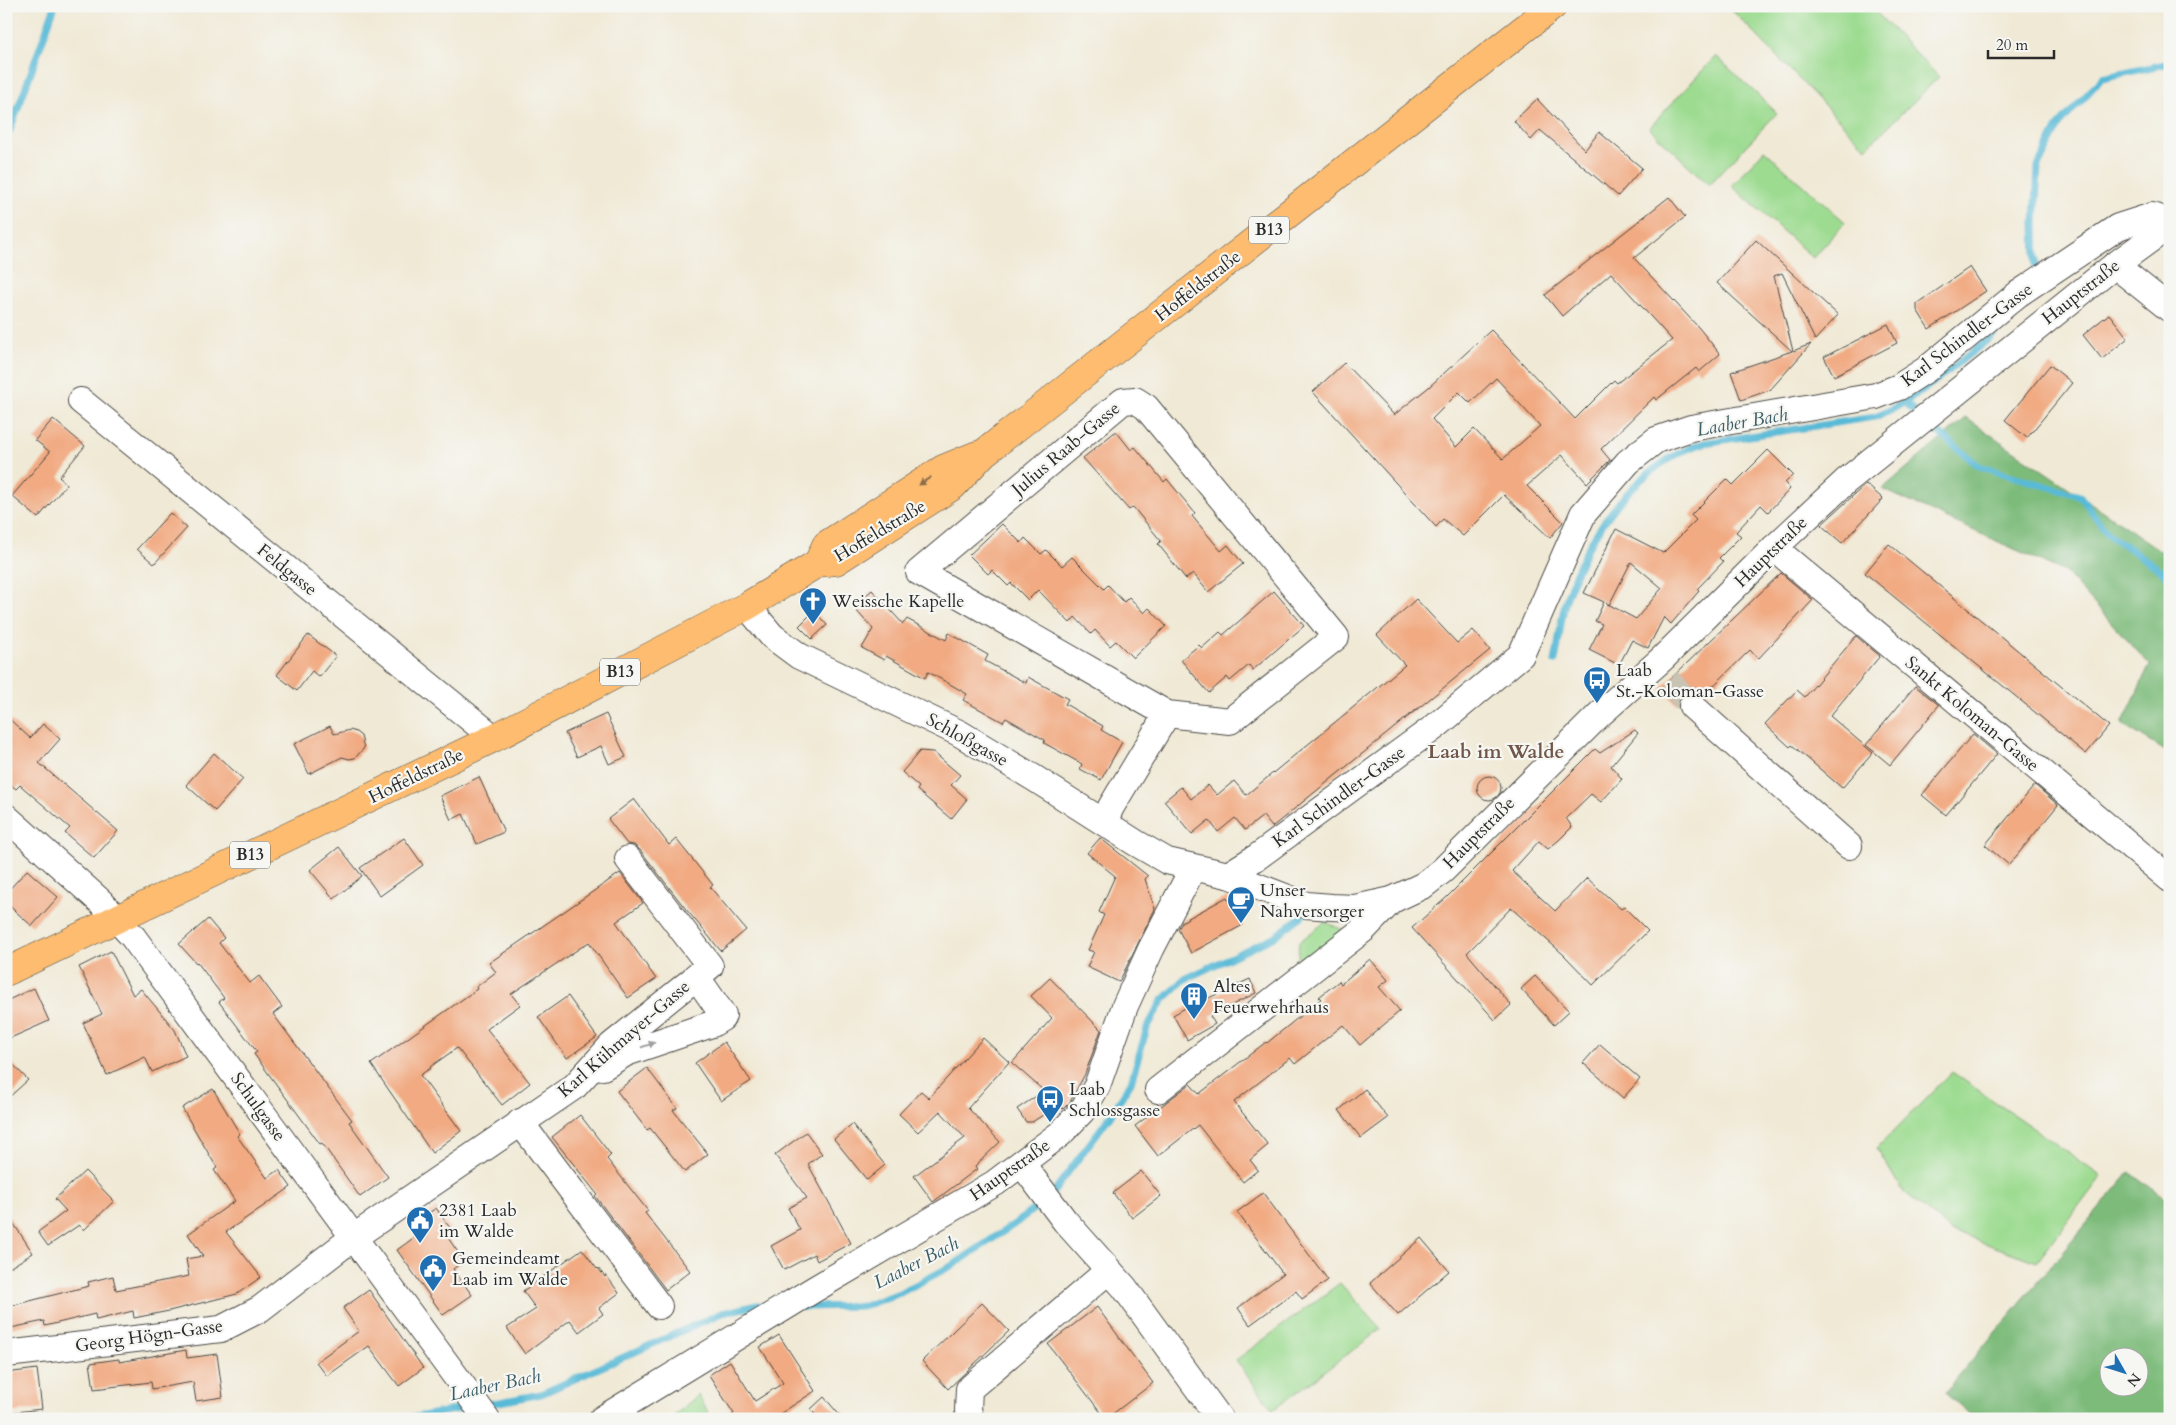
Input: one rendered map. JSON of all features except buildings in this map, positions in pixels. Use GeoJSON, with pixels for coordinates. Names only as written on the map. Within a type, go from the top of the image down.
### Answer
{"type":"FeatureCollection","features":[{"type":"Feature","properties":{"kind":"main road","name":"Hoffeldstraße"},"geometry":{"type":"LineString","coordinates":[[6,972],[494,738],[747,606],[818,563],[826,545],[943,469],[984,453],[1553,6]]}},
{"type":"Feature","properties":{"kind":"street","name":"Karl Schindler-Gasse"},"geometry":{"type":"LineString","coordinates":[[1228,875],[1256,858],[1436,726],[1521,655],[1583,514],[1628,462],[1656,440],[1691,428],[1876,396],[1899,387],[1927,370],[2018,294],[2118,228],[2152,216],[2170,224]]}},
{"type":"Feature","properties":{"kind":"street","name":"Hauptstraße"},"geometry":{"type":"LineString","coordinates":[[602,1419],[813,1290],[995,1183],[1060,1134],[1082,1111],[1091,1098],[1125,1006],[1151,949],[1194,868],[1228,875],[1306,905],[1332,907],[1355,908],[1392,900],[1424,885],[1442,870],[1600,714],[1661,674],[1774,548],[1846,481],[2115,265],[2170,224]]}},
{"type":"Feature","properties":{"kind":"street"},"geometry":{"type":"LineString","coordinates":[[2115,265],[2170,309]]}},
{"type":"Feature","properties":{"kind":"street","name":"Julius Raab-Gasse"},"geometry":{"type":"LineString","coordinates":[[1135,400],[1146,406],[1336,637],[1230,721],[1167,714],[919,572],[1123,401],[1135,400]]}},
{"type":"Feature","properties":{"kind":"street","name":"Feldgasse"},"geometry":{"type":"LineString","coordinates":[[80,401],[494,738]]}},
{"type":"Feature","properties":{"kind":"street","name":"Sankt Koloman-Gasse"},"geometry":{"type":"LineString","coordinates":[[1774,548],[2170,879]]}},
{"type":"Feature","properties":{"kind":"street","name":"Schloßgasse"},"geometry":{"type":"LineString","coordinates":[[747,606],[772,636],[799,656],[959,733],[1167,861],[1194,868]]}},
{"type":"Feature","properties":{"kind":"street"},"geometry":{"type":"LineString","coordinates":[[1692,706],[1849,846]]}},
{"type":"Feature","properties":{"kind":"street"},"geometry":{"type":"LineString","coordinates":[[1104,822],[1111,807],[1167,714]]}},
{"type":"Feature","properties":{"kind":"street","name":"Schulgasse"},"geometry":{"type":"LineString","coordinates":[[6,817],[118,919],[145,953],[486,1419]]}},
{"type":"Feature","properties":{"kind":"street","name":"Karl Kühmayer-Gasse"},"geometry":{"type":"LineString","coordinates":[[354,1238],[520,1122],[575,1086],[612,1045],[710,966],[628,859]]}},
{"type":"Feature","properties":{"kind":"street","name":"Hauptstraße"},"geometry":{"type":"LineString","coordinates":[[1158,1090],[1364,930],[1392,900]]}},
{"type":"Feature","properties":{"kind":"street"},"geometry":{"type":"LineString","coordinates":[[575,1086],[626,1053],[712,1024],[722,1018],[723,1016],[696,976]]}},
{"type":"Feature","properties":{"kind":"street"},"geometry":{"type":"LineString","coordinates":[[520,1122],[659,1306]]}},
{"type":"Feature","properties":{"kind":"street"},"geometry":{"type":"LineString","coordinates":[[1022,1164],[1047,1198],[1108,1271],[1124,1287],[1220,1419]]}},
{"type":"Feature","properties":{"kind":"street","name":"Georg Högn-Gasse"},"geometry":{"type":"LineString","coordinates":[[6,1354],[221,1329],[260,1310],[354,1238]]}},
{"type":"Feature","properties":{"kind":"street"},"geometry":{"type":"LineString","coordinates":[[971,1419],[968,1410],[969,1389],[1108,1271]]}},
{"type":"Feature","properties":{"kind":"green space"},"geometry":{"type":"Polygon","coordinates":[[[1728,6],[1870,6],[1939,77],[1866,148],[1728,6]]]}},
{"type":"Feature","properties":{"kind":"green space"},"geometry":{"type":"Polygon","coordinates":[[[1716,56],[1777,113],[1709,185],[1649,128],[1716,56]]]}},
{"type":"Feature","properties":{"kind":"green space"},"geometry":{"type":"Polygon","coordinates":[[[1764,150],[1845,222],[1813,258],[1732,186],[1764,150]]]}},
{"type":"Feature","properties":{"kind":"green space"},"geometry":{"type":"Polygon","coordinates":[[[1966,418],[2170,557],[2170,754],[2122,724],[2150,665],[2065,572],[1882,489],[1966,418]]]}},
{"type":"Feature","properties":{"kind":"green space"},"geometry":{"type":"Polygon","coordinates":[[[1325,922],[1348,932],[1303,964],[1298,957],[1299,942],[1325,922]]]}},
{"type":"Feature","properties":{"kind":"green space"},"geometry":{"type":"Polygon","coordinates":[[[1952,1072],[2102,1176],[2037,1262],[1951,1231],[1901,1189],[1877,1148],[1952,1072]]]}},
{"type":"Feature","properties":{"kind":"green space"},"geometry":{"type":"Polygon","coordinates":[[[2130,1172],[2170,1202],[2170,1419],[1975,1419],[1945,1392],[2130,1172]]]}},
{"type":"Feature","properties":{"kind":"green space"},"geometry":{"type":"Polygon","coordinates":[[[1340,1283],[1381,1329],[1273,1410],[1236,1360],[1340,1283]]]}},
{"type":"Feature","properties":{"kind":"green space"},"geometry":{"type":"Polygon","coordinates":[[[698,1395],[712,1419],[678,1419],[675,1415],[698,1395]]]}},
{"type":"Feature","properties":{"kind":"waterway"},"geometry":{"type":"LineString","coordinates":[[6,141],[55,6]]}},
{"type":"Feature","properties":{"kind":"waterway","name":"Laaber Bach"},"geometry":{"type":"LineString","coordinates":[[2036,267],[2035,224],[2038,166],[2059,125],[2102,78],[2170,63]]}},
{"type":"Feature","properties":{"kind":"waterway","name":"Laaber Bach"},"geometry":{"type":"LineString","coordinates":[[1555,661],[1567,597],[1588,548],[1618,504],[1657,467],[1680,453],[1704,443],[1875,417],[1887,412],[1920,392],[1989,338],[2002,326],[2012,312]]}},
{"type":"Feature","properties":{"kind":"waterway"},"geometry":{"type":"LineString","coordinates":[[1905,402],[1919,416]]}},
{"type":"Feature","properties":{"kind":"waterway"},"geometry":{"type":"LineString","coordinates":[[1927,423],[1979,466],[2080,496],[2108,534],[2165,573],[2170,580]]}},
{"type":"Feature","properties":{"kind":"waterway","name":"Laaber Bach"},"geometry":{"type":"LineString","coordinates":[[1052,1194],[1110,1116],[1131,1082],[1147,1028],[1162,1001],[1185,979],[1274,937],[1302,916]]}},
{"type":"Feature","properties":{"kind":"waterway","name":"Laaber Bach"},"geometry":{"type":"LineString","coordinates":[[802,1307],[864,1306],[902,1292],[955,1264],[1016,1223],[1044,1201]]}},
{"type":"Feature","properties":{"kind":"waterway","name":"Laaber Bach"},"geometry":{"type":"LineString","coordinates":[[484,1405],[541,1394],[722,1313],[757,1305],[771,1306]]}},
{"type":"Feature","properties":{"kind":"waterway","name":"Laaber Bach"},"geometry":{"type":"LineString","coordinates":[[407,1419],[470,1407]]}},
{"type":"Feature","properties":{"kind":"tunnel"},"geometry":{"type":"LineString","coordinates":[[1668,681],[1692,706]]}},
{"type":"Feature","properties":{"kind":"place","name":"Weissche Kapelle"},"geometry":{"type":"Point","coordinates":[813,625]}},
{"type":"Feature","properties":{"kind":"place","name":"Laab St.-Koloman-Gasse"},"geometry":{"type":"Point","coordinates":[1597,704]}},
{"type":"Feature","properties":{"kind":"place","name":"Unser Nahversorger"},"geometry":{"type":"Point","coordinates":[1241,924]}},
{"type":"Feature","properties":{"kind":"place","name":"Altes Feuerwehrhaus"},"geometry":{"type":"Point","coordinates":[1194,1020]}},
{"type":"Feature","properties":{"kind":"place","name":"Laab Schlossgasse"},"geometry":{"type":"Point","coordinates":[1050,1123]}},
{"type":"Feature","properties":{"kind":"place","name":"2381 Laab im Walde"},"geometry":{"type":"Point","coordinates":[420,1244]}},
{"type":"Feature","properties":{"kind":"place","name":"Gemeindeamt Laab im Walde"},"geometry":{"type":"Point","coordinates":[433,1292]}},
{"type":"Feature","properties":{"kind":"district","name":"Laab im Walde"},"geometry":{"type":"Point","coordinates":[1496,751]}}]}
